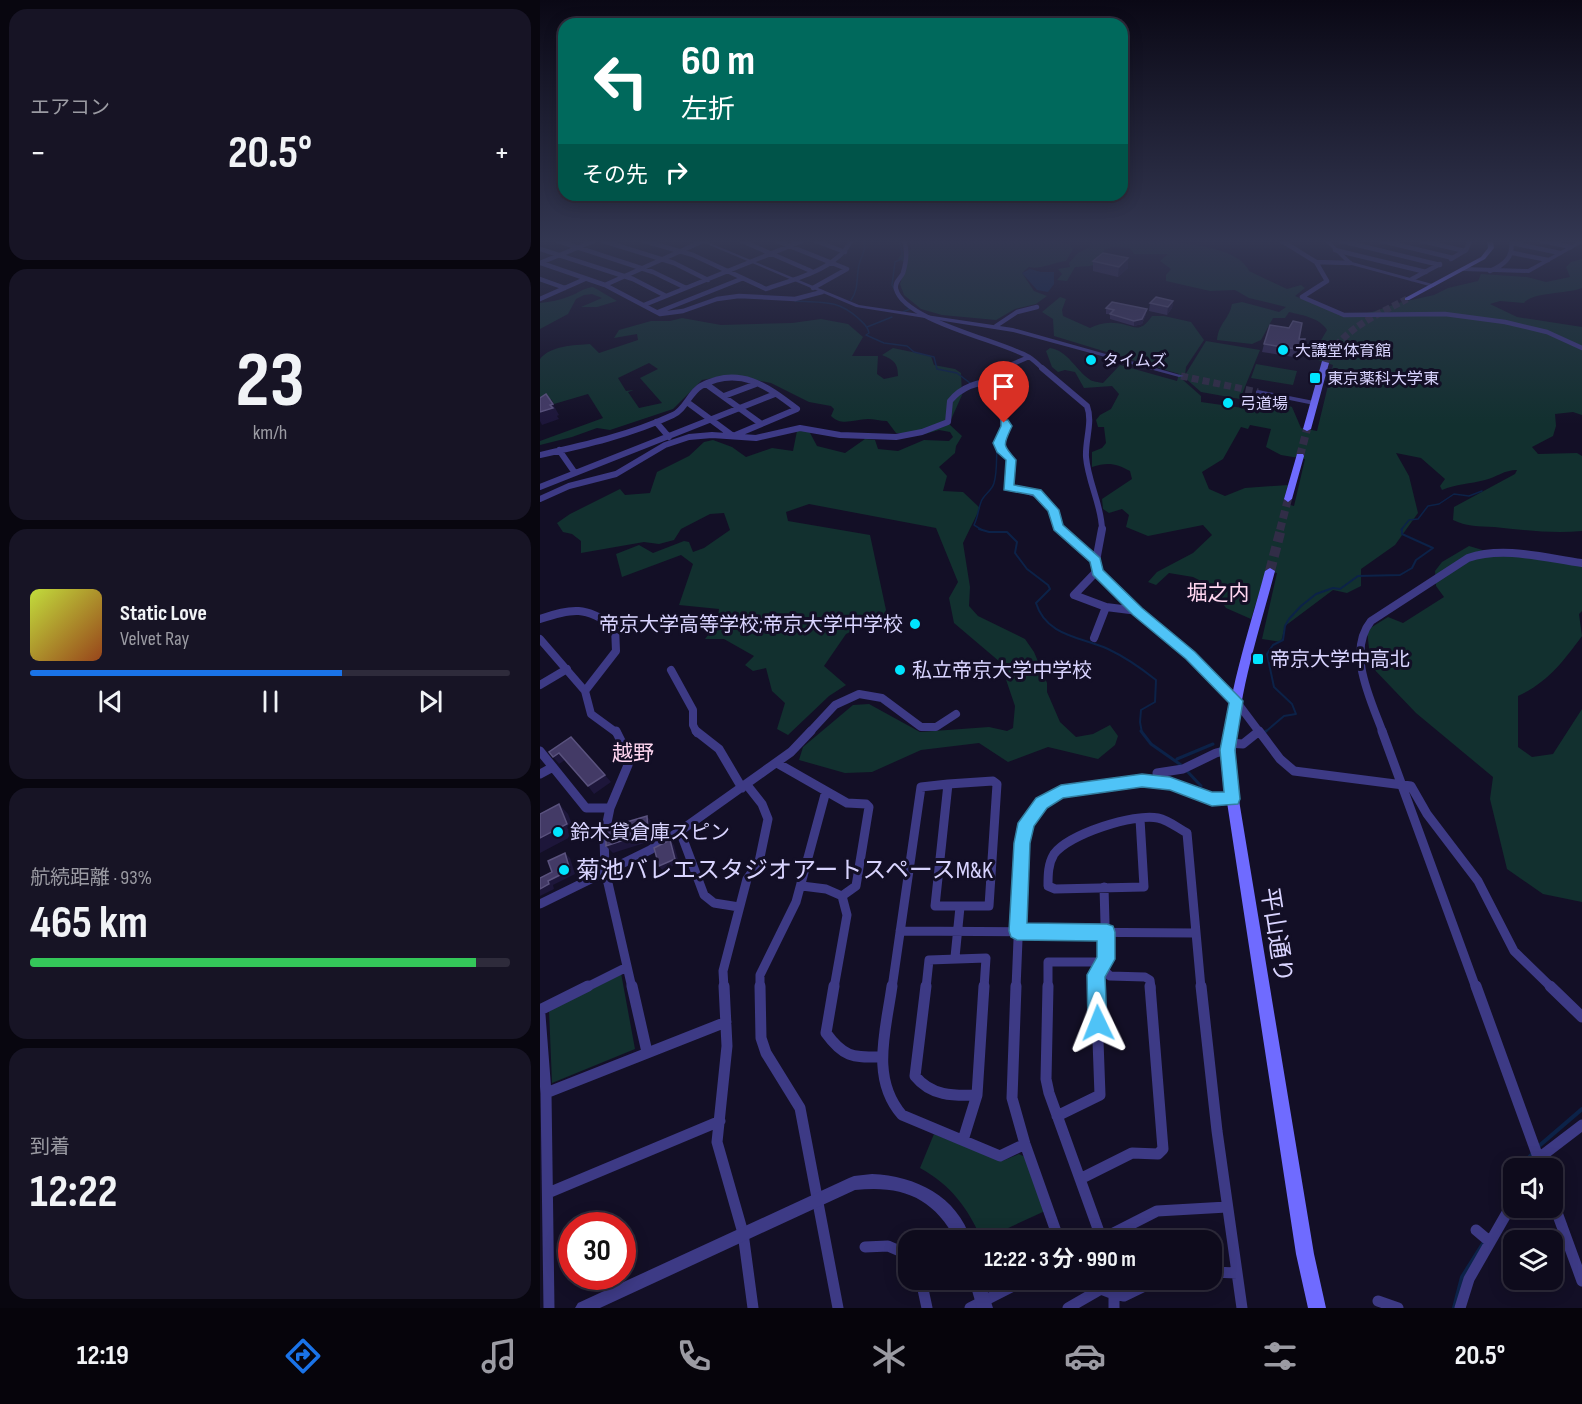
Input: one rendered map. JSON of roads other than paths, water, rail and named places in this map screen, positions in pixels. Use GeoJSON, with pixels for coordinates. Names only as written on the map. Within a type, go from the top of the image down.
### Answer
{"type":"FeatureCollection","features":[{"type":"Feature","properties":{"kind":"main road"},"geometry":{"type":"LineString","coordinates":[[1307,429],[1325,363]]}},
{"type":"Feature","properties":{"kind":"main road"},"geometry":{"type":"LineString","coordinates":[[1288,500],[1300,456]]}},
{"type":"Feature","properties":{"kind":"main road","name":"平山通り"},"geometry":{"type":"LineString","coordinates":[[1270,571],[1236,701],[1228,746],[1232,799],[1305,1254],[1317,1308]]}},
{"type":"Feature","properties":{"kind":"street"},"geometry":{"type":"LineString","coordinates":[[638,302],[656,312],[668,314],[707,302]]}},
{"type":"Feature","properties":{"kind":"street"},"geometry":{"type":"LineString","coordinates":[[644,305],[651,302]]}},
{"type":"Feature","properties":{"kind":"street"},"geometry":{"type":"LineString","coordinates":[[656,312],[682,302]]}},
{"type":"Feature","properties":{"kind":"street"},"geometry":{"type":"LineString","coordinates":[[848,302],[858,306],[996,326],[1038,335],[1181,376]]}},
{"type":"Feature","properties":{"kind":"street"},"geometry":{"type":"LineString","coordinates":[[905,302],[929,318],[1029,357],[1081,400],[1090,414],[1086,454],[1088,473],[1102,524],[1102,536],[1096,561],[1097,572],[1236,701],[1260,735],[1294,771],[1411,786],[1427,814],[1478,881],[1492,904],[1514,951],[1553,992],[1582,1017]]}},
{"type":"Feature","properties":{"kind":"street"},"geometry":{"type":"LineString","coordinates":[[1314,302],[1342,314],[1445,314],[1494,320],[1547,332],[1582,348]]}},
{"type":"Feature","properties":{"kind":"street"},"geometry":{"type":"LineString","coordinates":[[996,326],[1013,314]]}},
{"type":"Feature","properties":{"kind":"street"},"geometry":{"type":"LineString","coordinates":[[1029,357],[1006,365],[1000,370],[999,392],[1010,400],[1001,415],[1006,426],[999,443],[1000,450],[1011,460],[1008,487],[1037,493],[1053,510],[1058,527],[1096,561]]}},
{"type":"Feature","properties":{"kind":"street"},"geometry":{"type":"LineString","coordinates":[[540,455],[614,438],[676,414],[700,386],[735,376],[767,386],[797,409],[733,436]]}},
{"type":"Feature","properties":{"kind":"street"},"geometry":{"type":"LineString","coordinates":[[540,499],[569,486],[616,474],[675,440],[701,435],[756,438],[800,428],[840,435],[904,436],[944,425],[950,418],[947,410],[955,395],[972,384],[999,381]]}},
{"type":"Feature","properties":{"kind":"street"},"geometry":{"type":"LineString","coordinates":[[724,396],[758,383]]}},
{"type":"Feature","properties":{"kind":"street"},"geometry":{"type":"LineString","coordinates":[[706,384],[760,423]]}},
{"type":"Feature","properties":{"kind":"street"},"geometry":{"type":"LineString","coordinates":[[1258,392],[1314,403]]}},
{"type":"Feature","properties":{"kind":"street"},"geometry":{"type":"LineString","coordinates":[[540,487],[775,394]]}},
{"type":"Feature","properties":{"kind":"street"},"geometry":{"type":"LineString","coordinates":[[687,402],[733,436]]}},
{"type":"Feature","properties":{"kind":"street"},"geometry":{"type":"LineString","coordinates":[[656,422],[669,436]]}},
{"type":"Feature","properties":{"kind":"street"},"geometry":{"type":"LineString","coordinates":[[560,450],[575,473]]}},
{"type":"Feature","properties":{"kind":"street"},"geometry":{"type":"LineString","coordinates":[[1582,563],[1509,553],[1477,555],[1468,558],[1364,627],[1361,637],[1364,671],[1376,711],[1537,1157],[1582,1125]]}},
{"type":"Feature","properties":{"kind":"street"},"geometry":{"type":"LineString","coordinates":[[1097,572],[1074,595],[1106,607],[1138,611]]}},
{"type":"Feature","properties":{"kind":"street"},"geometry":{"type":"LineString","coordinates":[[1094,638],[1106,607]]}},
{"type":"Feature","properties":{"kind":"street"},"geometry":{"type":"LineString","coordinates":[[540,620],[569,609],[598,615],[615,627],[616,651],[585,691]]}},
{"type":"Feature","properties":{"kind":"street"},"geometry":{"type":"LineString","coordinates":[[540,639],[585,691],[591,714],[617,732],[628,755],[628,765],[610,808],[604,837],[605,870],[646,1052]]}},
{"type":"Feature","properties":{"kind":"street"},"geometry":{"type":"LineString","coordinates":[[540,685],[567,669]]}},
{"type":"Feature","properties":{"kind":"street"},"geometry":{"type":"LineString","coordinates":[[670,670],[693,710],[693,725],[698,733],[710,738],[720,750],[744,787],[762,804],[768,819],[759,862],[747,879],[723,971],[727,1046],[717,1142],[743,1233],[753,1308]]}},
{"type":"Feature","properties":{"kind":"street"},"geometry":{"type":"LineString","coordinates":[[540,904],[605,870],[650,850],[680,831],[791,752],[835,705],[859,694],[882,698],[921,727],[928,729],[938,726],[956,714]]}},
{"type":"Feature","properties":{"kind":"street"},"geometry":{"type":"LineString","coordinates":[[1157,773],[1178,771],[1218,750],[1243,744],[1260,735]]}},
{"type":"Feature","properties":{"kind":"street"},"geometry":{"type":"LineString","coordinates":[[540,751],[586,808],[610,808]]}},
{"type":"Feature","properties":{"kind":"street"},"geometry":{"type":"LineString","coordinates":[[777,763],[847,803],[866,804],[869,807],[856,886],[842,896]]}},
{"type":"Feature","properties":{"kind":"street"},"geometry":{"type":"LineString","coordinates":[[540,774],[553,767]]}},
{"type":"Feature","properties":{"kind":"street"},"geometry":{"type":"LineString","coordinates":[[948,784],[935,906],[989,906],[997,784],[993,780],[948,784],[921,787],[882,1057],[882,1082],[885,1093],[902,1115],[1000,1156],[1025,1144]]}},
{"type":"Feature","properties":{"kind":"street"},"geometry":{"type":"LineString","coordinates":[[1055,1230],[1025,1144],[1012,1098],[1017,931],[1023,832],[1033,812],[1050,797],[1079,788],[1142,780],[1170,784],[1212,799],[1232,799]]}},
{"type":"Feature","properties":{"kind":"street"},"geometry":{"type":"LineString","coordinates":[[826,791],[802,886],[759,975],[762,1038],[766,1053],[800,1108],[838,1308]]}},
{"type":"Feature","properties":{"kind":"street"},"geometry":{"type":"LineString","coordinates":[[1140,819],[1144,887],[1055,889],[1048,886],[1050,861],[1066,844],[1114,824],[1140,819],[1157,818],[1187,833],[1195,933],[1227,1207],[1242,1308]]}},
{"type":"Feature","properties":{"kind":"street"},"geometry":{"type":"LineString","coordinates":[[680,831],[704,895],[714,903],[739,907]]}},
{"type":"Feature","properties":{"kind":"street"},"geometry":{"type":"LineString","coordinates":[[802,886],[826,889],[842,896]]}},
{"type":"Feature","properties":{"kind":"street"},"geometry":{"type":"LineString","coordinates":[[1057,1116],[1100,1095],[1096,975],[1106,959],[1104,888]]}},
{"type":"Feature","properties":{"kind":"street"},"geometry":{"type":"LineString","coordinates":[[842,896],[847,915],[826,1033],[838,1051],[852,1057],[882,1057]]}},
{"type":"Feature","properties":{"kind":"street"},"geometry":{"type":"LineString","coordinates":[[955,957],[960,907]]}},
{"type":"Feature","properties":{"kind":"street"},"geometry":{"type":"LineString","coordinates":[[900,931],[1195,933]]}},
{"type":"Feature","properties":{"kind":"street"},"geometry":{"type":"LineString","coordinates":[[963,1140],[977,1095],[986,958],[955,957],[929,960],[915,1076],[921,1085],[950,1096],[977,1095]]}},
{"type":"Feature","properties":{"kind":"street"},"geometry":{"type":"LineString","coordinates":[[1080,1179],[1132,1153],[1158,1154],[1163,1149],[1150,980],[1145,977],[1110,976],[1096,962],[1048,962],[1046,1079],[1057,1116],[1098,1230]]}},
{"type":"Feature","properties":{"kind":"street"},"geometry":{"type":"LineString","coordinates":[[540,1010],[627,967]]}},
{"type":"Feature","properties":{"kind":"street"},"geometry":{"type":"LineString","coordinates":[[540,1016],[546,1093],[549,1308]]}},
{"type":"Feature","properties":{"kind":"street"},"geometry":{"type":"LineString","coordinates":[[546,1093],[726,1022]]}},
{"type":"Feature","properties":{"kind":"street"},"geometry":{"type":"LineString","coordinates":[[548,1192],[720,1121]]}},
{"type":"Feature","properties":{"kind":"street"},"geometry":{"type":"LineString","coordinates":[[583,1308],[854,1183],[875,1179],[914,1187],[944,1209],[958,1230]]}},
{"type":"Feature","properties":{"kind":"street"},"geometry":{"type":"LineString","coordinates":[[1120,1230],[1157,1211],[1227,1207]]}},
{"type":"Feature","properties":{"kind":"street"},"geometry":{"type":"LineString","coordinates":[[1460,1308],[1469,1279],[1503,1218]]}},
{"type":"Feature","properties":{"kind":"street"},"geometry":{"type":"LineString","coordinates":[[1559,1218],[1582,1281]]}},
{"type":"Feature","properties":{"kind":"street"},"geometry":{"type":"LineString","coordinates":[[1476,1230],[1489,1240]]}},
{"type":"Feature","properties":{"kind":"street"},"geometry":{"type":"LineString","coordinates":[[865,1246],[883,1244],[898,1248]]}},
{"type":"Feature","properties":{"kind":"street"},"geometry":{"type":"LineString","coordinates":[[1222,1272],[1237,1273]]}},
{"type":"Feature","properties":{"kind":"street"},"geometry":{"type":"LineString","coordinates":[[1068,1308],[1101,1289],[1124,1296],[1136,1290]]}},
{"type":"Feature","properties":{"kind":"street"},"geometry":{"type":"LineString","coordinates":[[923,1290],[927,1308]]}},
{"type":"Feature","properties":{"kind":"street"},"geometry":{"type":"LineString","coordinates":[[978,1290],[980,1306],[1008,1290]]}},
{"type":"Feature","properties":{"kind":"street"},"geometry":{"type":"LineString","coordinates":[[1114,1308],[1115,1290]]}},
{"type":"Feature","properties":{"kind":"street"},"geometry":{"type":"LineString","coordinates":[[1378,1301],[1398,1308]]}},
{"type":"Feature","properties":{"kind":"waterway"},"geometry":{"type":"LineString","coordinates":[[813,302],[829,303],[843,308],[867,327]]}},
{"type":"Feature","properties":{"kind":"waterway"},"geometry":{"type":"LineString","coordinates":[[903,312],[910,309],[905,305]]}},
{"type":"Feature","properties":{"kind":"waterway"},"geometry":{"type":"LineString","coordinates":[[867,327],[892,317]]}},
{"type":"Feature","properties":{"kind":"waterway"},"geometry":{"type":"LineString","coordinates":[[867,327],[869,333],[866,335],[884,343],[907,346],[914,352],[934,357],[937,369],[957,373],[970,383]]}},
{"type":"Feature","properties":{"kind":"waterway"},"geometry":{"type":"LineString","coordinates":[[990,384],[996,384],[995,393],[1001,396]]}},
{"type":"Feature","properties":{"kind":"waterway"},"geometry":{"type":"LineString","coordinates":[[999,414],[1002,425]]}},
{"type":"Feature","properties":{"kind":"waterway"},"geometry":{"type":"LineString","coordinates":[[982,530],[974,525],[982,500],[994,483],[1000,432]]}},
{"type":"Feature","properties":{"kind":"waterway"},"geometry":{"type":"LineString","coordinates":[[1401,530],[1409,520],[1418,519],[1428,506],[1439,504],[1454,494],[1469,496],[1482,491]]}},
{"type":"Feature","properties":{"kind":"waterway"},"geometry":{"type":"LineString","coordinates":[[1266,731],[1264,733],[1284,716],[1296,714],[1292,704],[1274,687],[1267,654],[1273,645],[1283,640],[1285,626],[1289,619],[1316,594],[1333,588],[1340,589],[1358,576],[1400,575],[1412,568],[1416,560],[1433,548],[1402,534],[1402,529]]}},
{"type":"Feature","properties":{"kind":"waterway"},"geometry":{"type":"LineString","coordinates":[[982,530],[1007,532],[1017,542],[1015,553],[1027,569],[1050,589],[1036,603],[1041,614],[1056,629],[1114,652],[1156,680],[1155,702],[1141,710],[1142,732]]}},
{"type":"Feature","properties":{"kind":"waterway"},"geometry":{"type":"LineString","coordinates":[[1142,732],[1151,744],[1181,765]]}},
{"type":"Feature","properties":{"kind":"waterway"},"geometry":{"type":"LineString","coordinates":[[1177,759],[1213,744]]}},
{"type":"Feature","properties":{"kind":"waterway"},"geometry":{"type":"LineString","coordinates":[[1187,771],[1201,786]]}},
{"type":"Feature","properties":{"kind":"waterway"},"geometry":{"type":"LineString","coordinates":[[1539,1146],[1582,1109]]}},
{"type":"Feature","properties":{"kind":"waterway"},"geometry":{"type":"LineString","coordinates":[[1528,1158],[1533,1153]]}},
{"type":"Feature","properties":{"kind":"waterway"},"geometry":{"type":"LineString","coordinates":[[1454,1308],[1462,1277],[1484,1242]]}},
{"type":"Feature","properties":{"kind":"tunnel"},"geometry":{"type":"LineString","coordinates":[[1325,363],[1340,341],[1350,332],[1401,302]]}},
{"type":"Feature","properties":{"kind":"tunnel"},"geometry":{"type":"LineString","coordinates":[[1181,376],[1258,392]]}},
{"type":"Feature","properties":{"kind":"tunnel"},"geometry":{"type":"LineString","coordinates":[[1300,456],[1307,429]]}},
{"type":"Feature","properties":{"kind":"tunnel"},"geometry":{"type":"LineString","coordinates":[[1280,530],[1288,499]]}},
{"type":"Feature","properties":{"kind":"tunnel"},"geometry":{"type":"LineString","coordinates":[[1270,571],[1281,529]]}},
{"type":"Feature","properties":{"kind":"place","name":"大講堂体育館"},"geometry":{"type":"Point","coordinates":[1283,350]}},
{"type":"Feature","properties":{"kind":"place","name":"タイムズ"},"geometry":{"type":"Point","coordinates":[1091,360]}},
{"type":"Feature","properties":{"kind":"place","name":"東京薬科大学東"},"geometry":{"type":"Point","coordinates":[1315,378]}},
{"type":"Feature","properties":{"kind":"place","name":"弓道場"},"geometry":{"type":"Point","coordinates":[1228,403]}},
{"type":"Feature","properties":{"kind":"place","name":"帝京大学高等学校;帝京大学中学校"},"geometry":{"type":"Point","coordinates":[915,624]}},
{"type":"Feature","properties":{"kind":"place","name":"帝京大学中高北"},"geometry":{"type":"Point","coordinates":[1258,659]}},
{"type":"Feature","properties":{"kind":"place","name":"私立帝京大学中学校"},"geometry":{"type":"Point","coordinates":[900,670]}},
{"type":"Feature","properties":{"kind":"place","name":"鈴木貸倉庫スピン"},"geometry":{"type":"Point","coordinates":[558,832]}},
{"type":"Feature","properties":{"kind":"place","name":"菊池バレエスタジオアートスペースM&K"},"geometry":{"type":"Point","coordinates":[564,870]}},
{"type":"Feature","properties":{"kind":"district","name":"堀之内"},"geometry":{"type":"Point","coordinates":[1218,593]}},
{"type":"Feature","properties":{"kind":"district","name":"越野"},"geometry":{"type":"Point","coordinates":[633,753]}}]}
